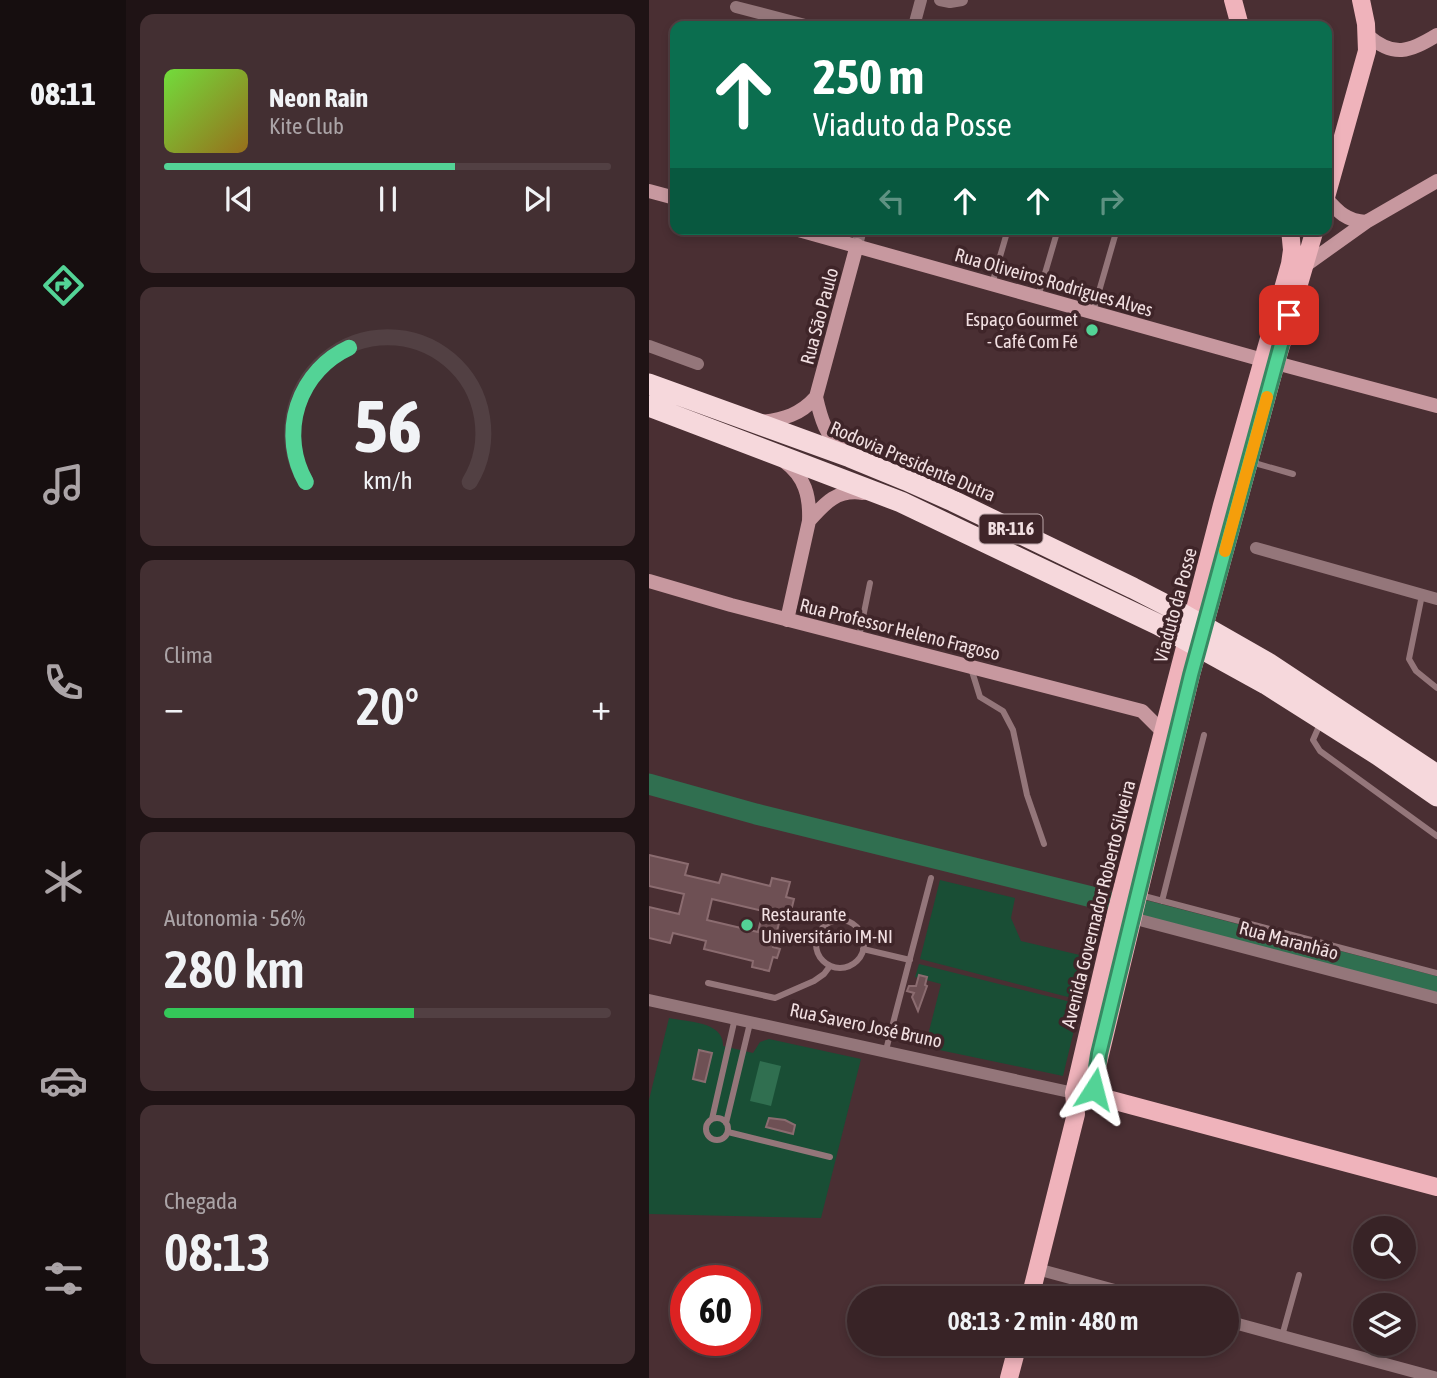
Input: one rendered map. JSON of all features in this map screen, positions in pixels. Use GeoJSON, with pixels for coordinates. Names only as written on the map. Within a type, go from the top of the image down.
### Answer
{"type":"FeatureCollection","features":[{"type":"Feature","properties":{"kind":"highway","name":"Rodovia Presidente Dutra"},"geometry":{"type":"LineString","coordinates":[[649,384],[850,457],[953,500],[1170,607],[1268,663],[1437,775]]}},
{"type":"Feature","properties":{"kind":"highway","name":"BR-116"},"geometry":{"type":"LineString","coordinates":[[649,406],[901,502],[1170,631],[1323,720],[1437,796]]}},
{"type":"Feature","properties":{"kind":"main road"},"geometry":{"type":"LineString","coordinates":[[1233,0],[1239,21]]}},
{"type":"Feature","properties":{"kind":"main road"},"geometry":{"type":"LineString","coordinates":[[1332,177],[1363,68],[1367,35],[1361,0]]}},
{"type":"Feature","properties":{"kind":"main road"},"geometry":{"type":"LineString","coordinates":[[1367,35],[1379,45],[1397,51],[1414,48],[1437,35]]}},
{"type":"Feature","properties":{"kind":"main road"},"geometry":{"type":"LineString","coordinates":[[1306,257],[1436,183]]}},
{"type":"Feature","properties":{"kind":"main road"},"geometry":{"type":"LineString","coordinates":[[649,191],[670,197]]}},
{"type":"Feature","properties":{"kind":"main road"},"geometry":{"type":"LineString","coordinates":[[1332,204],[1349,219],[1366,222]]}},
{"type":"Feature","properties":{"kind":"main road","name":"Rua Oliveiros Rodrigues Alves"},"geometry":{"type":"LineString","coordinates":[[818,235],[1437,406]]}},
{"type":"Feature","properties":{"kind":"main road"},"geometry":{"type":"LineString","coordinates":[[1293,235],[1306,257]]}},
{"type":"Feature","properties":{"kind":"main road"},"geometry":{"type":"LineString","coordinates":[[1220,540],[1269,361],[1313,235]]}},
{"type":"Feature","properties":{"kind":"main road","name":"Rua São Paulo"},"geometry":{"type":"LineString","coordinates":[[816,397],[857,245]]}},
{"type":"Feature","properties":{"kind":"main road"},"geometry":{"type":"LineString","coordinates":[[1220,540],[1249,461],[1269,361]]}},
{"type":"Feature","properties":{"kind":"main road"},"geometry":{"type":"LineString","coordinates":[[756,423],[794,415],[805,409],[816,397]]}},
{"type":"Feature","properties":{"kind":"main road"},"geometry":{"type":"LineString","coordinates":[[816,397],[824,428],[833,443],[850,457]]}},
{"type":"Feature","properties":{"kind":"main road"},"geometry":{"type":"LineString","coordinates":[[767,449],[789,464],[803,480],[808,494],[809,521],[787,620]]}},
{"type":"Feature","properties":{"kind":"main road"},"geometry":{"type":"LineString","coordinates":[[809,521],[825,502],[842,493],[859,492],[901,502]]}},
{"type":"Feature","properties":{"kind":"main road","name":"Viaduto da Posse"},"geometry":{"type":"LineString","coordinates":[[1179,689],[1220,540]]}},
{"type":"Feature","properties":{"kind":"main road","name":"Rua Professor Heleno Fragoso"},"geometry":{"type":"LineString","coordinates":[[649,581],[858,639],[1141,711],[1163,732]]}},
{"type":"Feature","properties":{"kind":"main road"},"geometry":{"type":"LineString","coordinates":[[1141,711],[1158,708],[1179,689]]}},
{"type":"Feature","properties":{"kind":"main road","name":"Avenida Governador Roberto Silveira"},"geometry":{"type":"LineString","coordinates":[[1032,1286],[1076,1114],[1074,1093],[1116,913],[1163,732],[1179,689]]}},
{"type":"Feature","properties":{"kind":"main road","name":"Avenida Governador Roberto Silveira"},"geometry":{"type":"LineString","coordinates":[[1104,1098],[1095,1092],[1093,1084],[1138,894],[1179,689]]}},
{"type":"Feature","properties":{"kind":"main road"},"geometry":{"type":"LineString","coordinates":[[1076,1114],[1085,1104],[1104,1098],[1437,1188]]}},
{"type":"Feature","properties":{"kind":"main road"},"geometry":{"type":"LineString","coordinates":[[1009,1378],[1015,1356]]}},
{"type":"Feature","properties":{"kind":"street"},"geometry":{"type":"LineString","coordinates":[[915,21],[921,0]]}},
{"type":"Feature","properties":{"kind":"street"},"geometry":{"type":"LineString","coordinates":[[939,0],[962,0]]}},
{"type":"Feature","properties":{"kind":"street"},"geometry":{"type":"LineString","coordinates":[[736,7],[790,21]]}},
{"type":"Feature","properties":{"kind":"street"},"geometry":{"type":"LineString","coordinates":[[857,245],[860,235]]}},
{"type":"Feature","properties":{"kind":"street"},"geometry":{"type":"LineString","coordinates":[[649,346],[698,365]]}},
{"type":"Feature","properties":{"kind":"street"},"geometry":{"type":"LineString","coordinates":[[1256,548],[1437,599]]}},
{"type":"Feature","properties":{"kind":"street","name":"Rua Maranhão"},"geometry":{"type":"LineString","coordinates":[[1132,918],[1437,998]]}},
{"type":"Feature","properties":{"kind":"street","name":"Rua Savero José Bruno"},"geometry":{"type":"LineString","coordinates":[[649,1000],[1074,1093]]}},
{"type":"Feature","properties":{"kind":"street"},"geometry":{"type":"LineString","coordinates":[[1037,1269],[1100,1286]]}},
{"type":"Feature","properties":{"kind":"street"},"geometry":{"type":"LineString","coordinates":[[1239,1324],[1437,1378]]}},
{"type":"Feature","properties":{"kind":"lane"},"geometry":{"type":"LineString","coordinates":[[992,284],[1006,235]]}},
{"type":"Feature","properties":{"kind":"lane"},"geometry":{"type":"LineString","coordinates":[[1038,297],[1056,235]]}},
{"type":"Feature","properties":{"kind":"lane"},"geometry":{"type":"LineString","coordinates":[[1093,313],[1115,235]]}},
{"type":"Feature","properties":{"kind":"lane"},"geometry":{"type":"LineString","coordinates":[[1249,461],[1293,474]]}},
{"type":"Feature","properties":{"kind":"lane"},"geometry":{"type":"LineString","coordinates":[[858,639],[870,583]]}},
{"type":"Feature","properties":{"kind":"lane"},"geometry":{"type":"LineString","coordinates":[[1422,595],[1409,659],[1415,671],[1437,688]]}},
{"type":"Feature","properties":{"kind":"lane"},"geometry":{"type":"LineString","coordinates":[[970,666],[980,697],[1003,710],[1013,730],[1027,795],[1044,844]]}},
{"type":"Feature","properties":{"kind":"lane"},"geometry":{"type":"LineString","coordinates":[[1323,720],[1314,733],[1313,740],[1320,751],[1437,836]]}},
{"type":"Feature","properties":{"kind":"lane"},"geometry":{"type":"LineString","coordinates":[[1162,901],[1204,735]]}},
{"type":"Feature","properties":{"kind":"lane"},"geometry":{"type":"LineString","coordinates":[[886,1051],[931,878]]}},
{"type":"Feature","properties":{"kind":"lane","name":"Rua Maranhão"},"geometry":{"type":"LineString","coordinates":[[1138,894],[1437,973]]}},
{"type":"Feature","properties":{"kind":"lane"},"geometry":{"type":"LineString","coordinates":[[846,921],[853,924],[863,937],[863,949],[859,959],[853,964],[838,968],[830,966],[819,955],[816,940],[819,932],[830,922],[846,921]]}},
{"type":"Feature","properties":{"kind":"lane"},"geometry":{"type":"LineString","coordinates":[[863,949],[910,960]]}},
{"type":"Feature","properties":{"kind":"lane"},"geometry":{"type":"LineString","coordinates":[[708,983],[775,998],[814,981],[830,966]]}},
{"type":"Feature","properties":{"kind":"lane"},"geometry":{"type":"LineString","coordinates":[[728,1132],[720,1140],[711,1139],[706,1129],[712,1119],[735,1018]]}},
{"type":"Feature","properties":{"kind":"lane"},"geometry":{"type":"LineString","coordinates":[[728,1132],[726,1123],[750,1021]]}},
{"type":"Feature","properties":{"kind":"lane"},"geometry":{"type":"LineString","coordinates":[[712,1119],[721,1119],[726,1123]]}},
{"type":"Feature","properties":{"kind":"lane"},"geometry":{"type":"LineString","coordinates":[[728,1132],[830,1157]]}},
{"type":"Feature","properties":{"kind":"lane"},"geometry":{"type":"LineString","coordinates":[[1282,1336],[1299,1275]]}},
{"type":"Feature","properties":{"kind":"shaded area"},"geometry":{"type":"Polygon","coordinates":[[[940,880],[1015,898],[1011,918],[1021,941],[1088,957],[1084,979],[1075,985],[1072,998],[920,959],[940,880]]]}},
{"type":"Feature","properties":{"kind":"shaded area"},"geometry":{"type":"Polygon","coordinates":[[[919,964],[1071,1002],[1068,1013],[1075,1026],[1063,1076],[925,1047],[941,984],[915,977],[919,964]]]}},
{"type":"Feature","properties":{"kind":"shaded area"},"geometry":{"type":"Polygon","coordinates":[[[669,1018],[711,1027],[722,1038],[723,1046],[753,1053],[760,1042],[769,1039],[861,1059],[821,1218],[649,1214],[649,1100],[669,1018]]]}},
{"type":"Feature","properties":{"kind":"shaded area"},"geometry":{"type":"Polygon","coordinates":[[[760,1061],[781,1066],[771,1106],[750,1101],[760,1061]]]}},
{"type":"Feature","properties":{"kind":"building"},"geometry":{"type":"Polygon","coordinates":[[[649,855],[688,864],[685,875],[719,883],[722,874],[770,886],[772,878],[790,882],[786,897],[794,899],[791,911],[784,909],[779,923],[773,947],[780,949],[777,958],[773,957],[769,971],[752,967],[753,961],[704,949],[706,941],[673,933],[670,943],[649,938],[649,907],[679,914],[684,894],[649,886],[649,855]],[[712,899],[707,920],[758,932],[763,911],[712,899]]]}},
{"type":"Feature","properties":{"kind":"building"},"geometry":{"type":"Polygon","coordinates":[[[919,975],[927,977],[927,986],[918,1011],[912,997],[914,993],[907,991],[909,986],[916,986],[919,975]]]}},
{"type":"Feature","properties":{"kind":"building"},"geometry":{"type":"Polygon","coordinates":[[[699,1050],[712,1053],[705,1082],[693,1079],[699,1050]]]}},
{"type":"Feature","properties":{"kind":"building"},"geometry":{"type":"Polygon","coordinates":[[[769,1118],[785,1120],[795,1125],[793,1134],[766,1127],[769,1118]]]}},
{"type":"Feature","properties":{"kind":"waterway"},"geometry":{"type":"LineString","coordinates":[[649,784],[756,814],[1104,900]]}},
{"type":"Feature","properties":{"kind":"waterway"},"geometry":{"type":"LineString","coordinates":[[1146,911],[1437,987]]}},
{"type":"Feature","properties":{"kind":"slow traffic"},"geometry":{"type":"LineString","coordinates":[[1225,551],[1267,397]]}},
{"type":"Feature","properties":{"kind":"place","name":"Espaço Gourmet - Café Com Fé"},"geometry":{"type":"Point","coordinates":[1092,330]}},
{"type":"Feature","properties":{"kind":"place","name":"Restaurante Universitário IM-NI"},"geometry":{"type":"Point","coordinates":[747,925]}},
{"type":"Feature","properties":{"kind":"route"},"geometry":{"type":"LineString","coordinates":[[1094,1089],[1099,1054],[1191,675],[1289,315]]}}]}
